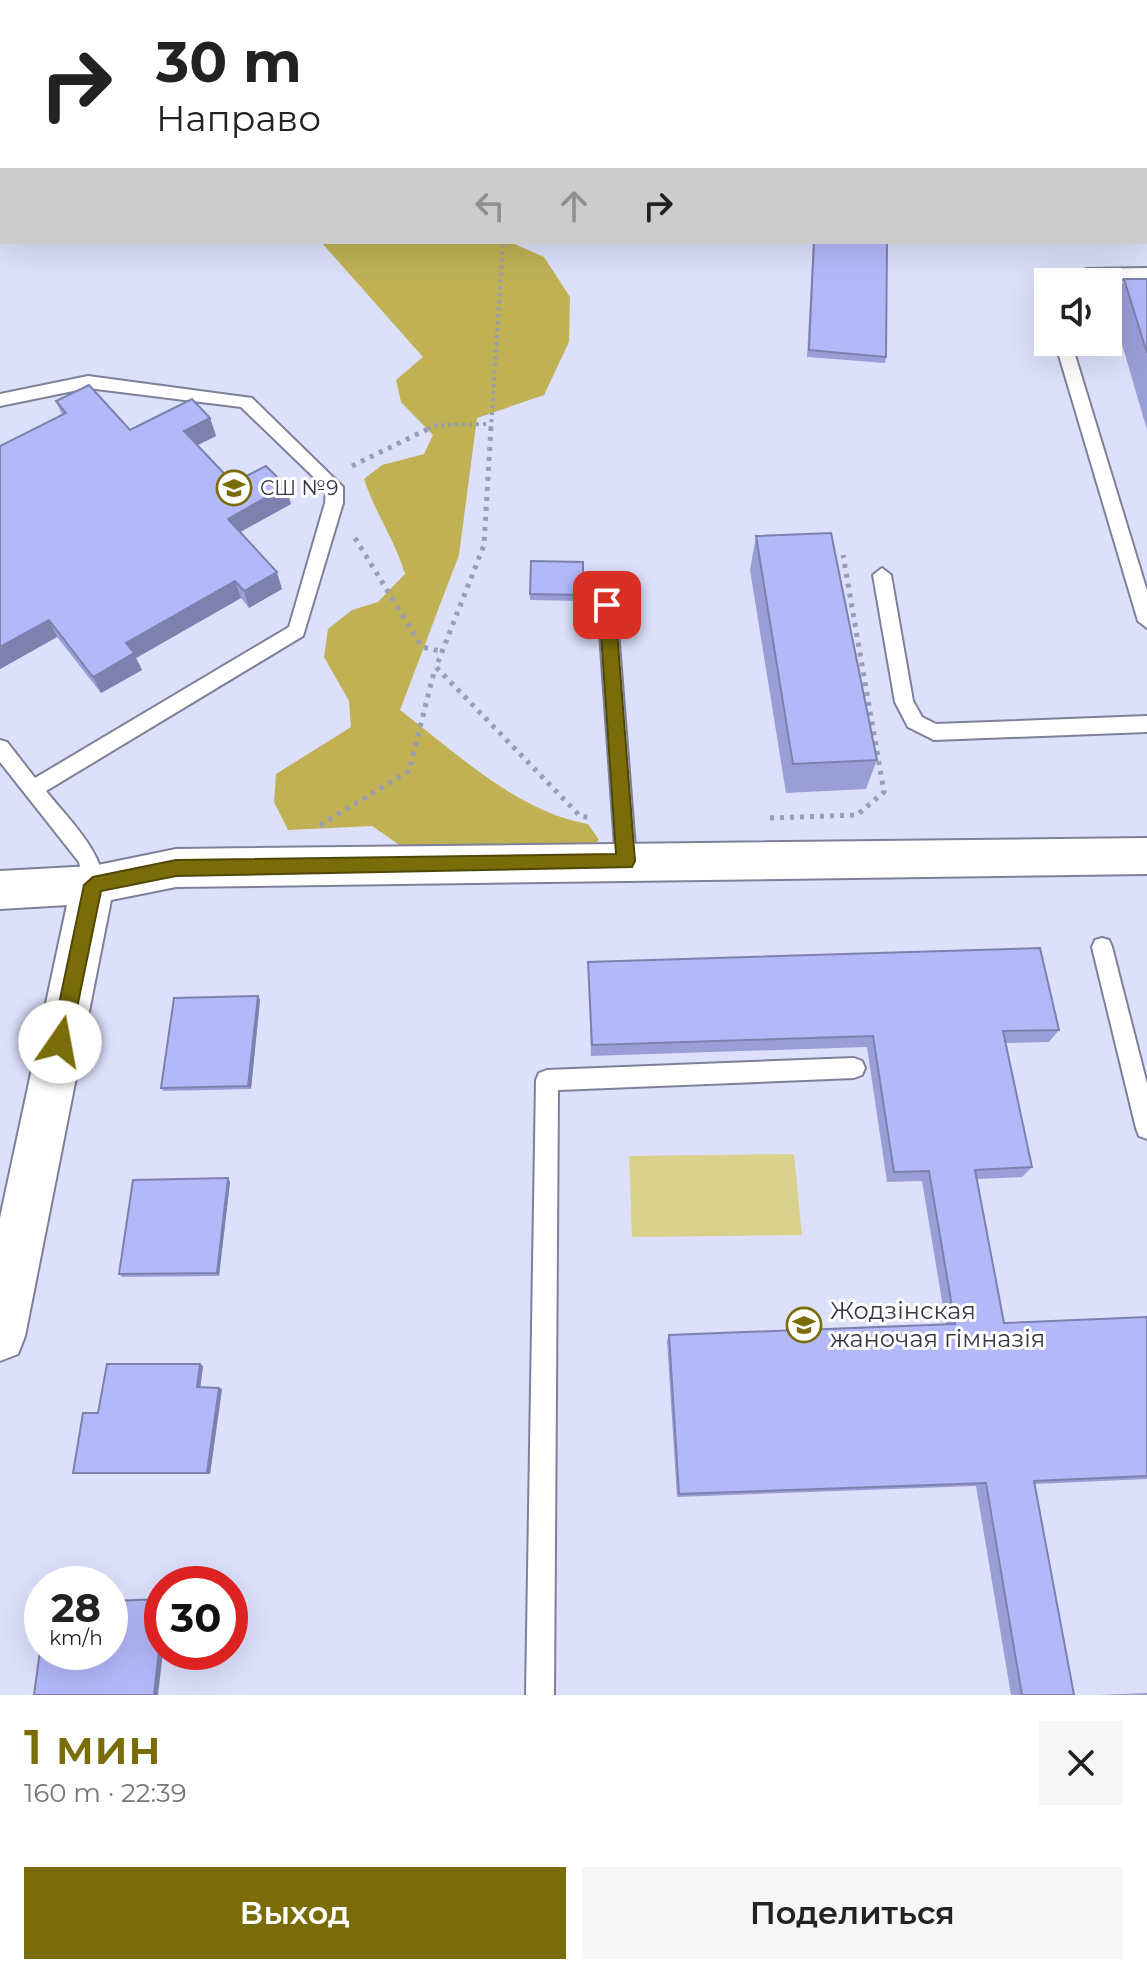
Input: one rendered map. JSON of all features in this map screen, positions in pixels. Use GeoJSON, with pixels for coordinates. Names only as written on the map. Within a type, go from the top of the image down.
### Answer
{"type":"FeatureCollection","features":[{"type":"Feature","properties":{"kind":"street"},"geometry":{"type":"LineString","coordinates":[[0,890],[93,885],[176,868],[1147,856]]}},
{"type":"Feature","properties":{"kind":"street"},"geometry":{"type":"LineString","coordinates":[[0,1336],[93,885]]}},
{"type":"Feature","properties":{"kind":"lane"},"geometry":{"type":"LineString","coordinates":[[1122,273],[1147,273]]}},
{"type":"Feature","properties":{"kind":"lane"},"geometry":{"type":"LineString","coordinates":[[1067,356],[1147,621]]}},
{"type":"Feature","properties":{"kind":"lane"},"geometry":{"type":"LineString","coordinates":[[0,400],[88,382],[246,402],[335,487],[334,503],[297,631],[32,790]]}},
{"type":"Feature","properties":{"kind":"lane"},"geometry":{"type":"LineString","coordinates":[[882,575],[904,702],[915,722],[934,732],[1147,724]]}},
{"type":"Feature","properties":{"kind":"lane"},"geometry":{"type":"LineString","coordinates":[[607,605],[626,861]]}},
{"type":"Feature","properties":{"kind":"lane"},"geometry":{"type":"LineString","coordinates":[[0,748],[88,859],[93,885]]}},
{"type":"Feature","properties":{"kind":"lane"},"geometry":{"type":"LineString","coordinates":[[1102,947],[1147,1128]]}},
{"type":"Feature","properties":{"kind":"lane"},"geometry":{"type":"LineString","coordinates":[[540,1695],[547,1080],[854,1068]]}},
{"type":"Feature","properties":{"kind":"path"},"geometry":{"type":"LineString","coordinates":[[328,480],[436,425],[489,424]]}},
{"type":"Feature","properties":{"kind":"path"},"geometry":{"type":"LineString","coordinates":[[334,503],[422,647],[440,651]]}},
{"type":"Feature","properties":{"kind":"path"},"geometry":{"type":"LineString","coordinates":[[318,826],[409,771],[436,667]]}},
{"type":"Feature","properties":{"kind":"shaded area"},"geometry":{"type":"Polygon","coordinates":[[[323,244],[515,244],[544,257],[570,297],[569,342],[544,395],[477,418],[459,555],[400,710],[513,794],[562,817],[588,824],[599,840],[586,850],[411,853],[372,826],[288,830],[274,802],[276,774],[351,727],[349,701],[324,657],[328,629],[352,610],[378,602],[405,574],[364,479],[382,465],[424,454],[433,435],[401,402],[396,380],[423,357],[323,244]]]}},
{"type":"Feature","properties":{"kind":"shaded area"},"geometry":{"type":"Polygon","coordinates":[[[794,1154],[802,1235],[632,1237],[629,1156],[794,1154]]]}},
{"type":"Feature","properties":{"kind":"building"},"geometry":{"type":"Polygon","coordinates":[[[814,244],[887,244],[886,357],[809,350],[814,244]]]}},
{"type":"Feature","properties":{"kind":"building"},"geometry":{"type":"Polygon","coordinates":[[[1124,279],[1147,279],[1147,353],[1124,279]]]}},
{"type":"Feature","properties":{"kind":"building"},"geometry":{"type":"Polygon","coordinates":[[[89,385],[130,430],[192,399],[210,418],[184,431],[233,483],[266,466],[286,486],[228,519],[277,572],[244,591],[235,581],[126,643],[134,653],[93,677],[49,620],[0,647],[0,446],[66,413],[56,401],[89,385]]]}},
{"type":"Feature","properties":{"kind":"building"},"geometry":{"type":"Polygon","coordinates":[[[831,533],[877,760],[793,764],[756,536],[831,533]]]}},
{"type":"Feature","properties":{"kind":"building"},"geometry":{"type":"Polygon","coordinates":[[[531,561],[583,562],[583,595],[530,594],[531,561]]]}},
{"type":"Feature","properties":{"kind":"building"},"geometry":{"type":"Polygon","coordinates":[[[1040,948],[1059,1030],[1003,1031],[1032,1167],[975,1170],[1004,1323],[1147,1317],[1147,1476],[1034,1481],[1074,1695],[1022,1695],[986,1483],[679,1494],[669,1335],[955,1324],[929,1171],[894,1172],[873,1036],[592,1045],[588,962],[1040,948]]]}},
{"type":"Feature","properties":{"kind":"building"},"geometry":{"type":"Polygon","coordinates":[[[258,996],[248,1086],[161,1088],[174,998],[258,996]]]}},
{"type":"Feature","properties":{"kind":"building"},"geometry":{"type":"Polygon","coordinates":[[[228,1178],[217,1273],[119,1274],[133,1180],[228,1178]]]}},
{"type":"Feature","properties":{"kind":"building"},"geometry":{"type":"Polygon","coordinates":[[[107,1364],[200,1364],[197,1387],[219,1388],[207,1473],[73,1473],[83,1413],[98,1413],[107,1364]]]}},
{"type":"Feature","properties":{"kind":"building"},"geometry":{"type":"Polygon","coordinates":[[[128,1600],[144,1600],[144,1670],[157,1670],[154,1695],[34,1695],[37,1670],[128,1670],[128,1600]]]}},
{"type":"Feature","properties":{"kind":"place","name":"СШ №9"},"geometry":{"type":"Point","coordinates":[234,488]}},
{"type":"Feature","properties":{"kind":"place","name":"Жодзінская жаночая гімназія"},"geometry":{"type":"Point","coordinates":[804,1325]}},
{"type":"Feature","properties":{"kind":"route"},"geometry":{"type":"LineString","coordinates":[[60,1042],[93,885],[176,868],[626,861],[607,605]]}}]}
